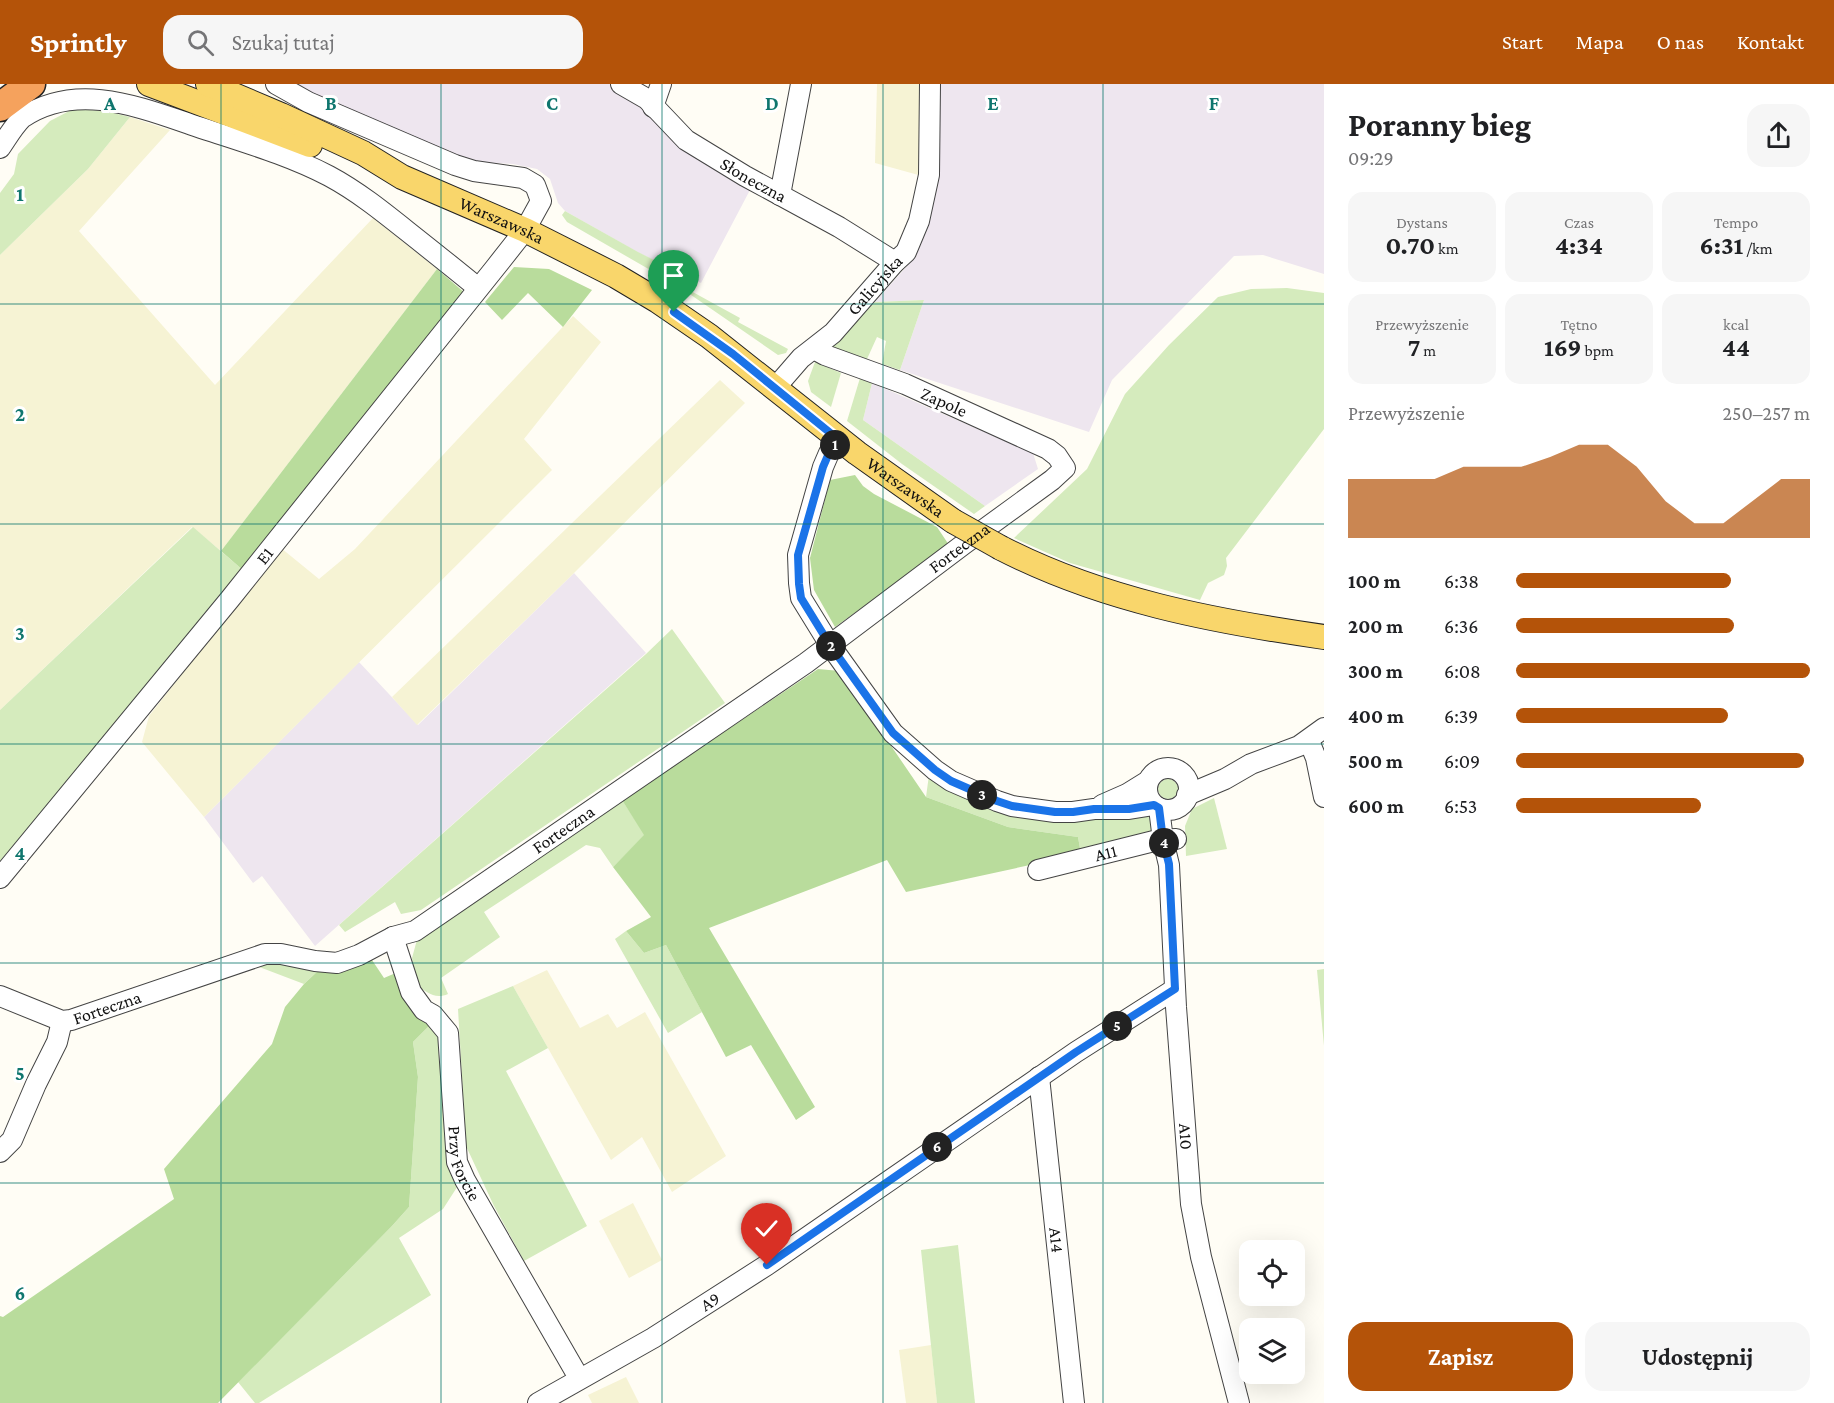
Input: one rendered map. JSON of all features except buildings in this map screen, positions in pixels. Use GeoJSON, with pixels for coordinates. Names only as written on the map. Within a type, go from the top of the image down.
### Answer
{"type":"FeatureCollection","features":[{"type":"Feature","properties":{"kind":"highway"},"geometry":{"type":"LineString","coordinates":[[0,107],[32,84]]}},
{"type":"Feature","properties":{"kind":"main road","name":"Warszawska"},"geometry":{"type":"LineString","coordinates":[[149,84],[359,165],[402,177],[525,230],[607,272],[658,301],[733,354],[839,440],[895,481],[953,521],[1001,548],[1072,580],[1154,606],[1244,625],[1324,637]]}},
{"type":"Feature","properties":{"kind":"main road","name":"Warszawska"},"geometry":{"type":"LineString","coordinates":[[208,84],[363,153],[402,177]]}},
{"type":"Feature","properties":{"kind":"street","name":"E1"},"geometry":{"type":"LineString","coordinates":[[0,878],[230,600],[525,230],[541,201],[535,185],[523,178],[474,171],[455,165],[308,102],[276,84]]}},
{"type":"Feature","properties":{"kind":"street","name":"Słoneczna"},"geometry":{"type":"LineString","coordinates":[[621,84],[646,99],[686,140],[839,227],[895,262]]}},
{"type":"Feature","properties":{"kind":"street"},"geometry":{"type":"LineString","coordinates":[[653,107],[661,84]]}},
{"type":"Feature","properties":{"kind":"street"},"geometry":{"type":"LineString","coordinates":[[780,195],[801,84]]}},
{"type":"Feature","properties":{"kind":"street","name":"Galicyjska"},"geometry":{"type":"LineString","coordinates":[[775,388],[801,358],[833,333],[906,252],[919,221],[929,175],[930,84]]}},
{"type":"Feature","properties":{"kind":"street"},"geometry":{"type":"LineString","coordinates":[[0,148],[21,119],[45,102],[60,95],[88,93],[114,97],[255,145],[330,176],[373,204],[478,288]]}},
{"type":"Feature","properties":{"kind":"street","name":"Zapole"},"geometry":{"type":"LineString","coordinates":[[814,349],[905,384],[1048,449],[1058,456],[1065,468]]}},
{"type":"Feature","properties":{"kind":"street"},"geometry":{"type":"LineString","coordinates":[[839,440],[829,453],[823,467],[798,555],[801,598],[830,645],[893,733],[920,758],[951,781],[981,795],[1012,806],[1055,812],[1156,806],[1170,810],[1251,764]]}},
{"type":"Feature","properties":{"kind":"street","name":"Forteczna"},"geometry":{"type":"LineString","coordinates":[[2,1000],[74,1012],[265,954],[281,954],[315,962],[337,963],[359,955],[393,937],[415,931],[807,663],[1065,468]]}},
{"type":"Feature","properties":{"kind":"street"},"geometry":{"type":"LineString","coordinates":[[125,744],[148,698]]}},
{"type":"Feature","properties":{"kind":"street"},"geometry":{"type":"LineString","coordinates":[[1183,774],[1251,764],[1289,751],[1317,734]]}},
{"type":"Feature","properties":{"kind":"street"},"geometry":{"type":"LineString","coordinates":[[1317,734],[1316,758],[1324,797]]}},
{"type":"Feature","properties":{"kind":"street"},"geometry":{"type":"LineString","coordinates":[[1094,809],[1127,794],[1148,781],[1157,771],[1167,768],[1183,774],[1188,784],[1184,800]]}},
{"type":"Feature","properties":{"kind":"street"},"geometry":{"type":"LineString","coordinates":[[1148,781],[1147,794],[1156,806]]}},
{"type":"Feature","properties":{"kind":"street","name":"A10"},"geometry":{"type":"LineString","coordinates":[[1184,800],[1177,814],[1170,839],[1169,864],[1175,989],[1191,1204],[1201,1257],[1239,1403]]}},
{"type":"Feature","properties":{"kind":"street","name":"A10"},"geometry":{"type":"LineString","coordinates":[[1156,806],[1170,839]]}},
{"type":"Feature","properties":{"kind":"street","name":"A11"},"geometry":{"type":"LineString","coordinates":[[1038,870],[1170,839]]}},
{"type":"Feature","properties":{"kind":"street","name":"Przy Forcie"},"geometry":{"type":"LineString","coordinates":[[393,937],[411,992],[424,1010],[433,1015],[448,1033],[457,1162],[465,1180],[579,1378]]}},
{"type":"Feature","properties":{"kind":"street","name":"A9"},"geometry":{"type":"LineString","coordinates":[[538,1403],[653,1338],[767,1265],[1039,1077],[1175,989]]}},
{"type":"Feature","properties":{"kind":"street"},"geometry":{"type":"LineString","coordinates":[[0,1152],[12,1140],[36,1084],[74,1012]]}},
{"type":"Feature","properties":{"kind":"street","name":"A14"},"geometry":{"type":"LineString","coordinates":[[1039,1077],[1074,1403]]}},
{"type":"Feature","properties":{"kind":"shaded area"},"geometry":{"type":"Polygon","coordinates":[[[292,84],[615,84],[750,190],[701,283],[639,253],[565,211],[558,203],[550,179],[537,169],[452,157],[292,84]]]}},
{"type":"Feature","properties":{"kind":"shaded area"},"geometry":{"type":"Polygon","coordinates":[[[877,84],[921,84],[922,176],[875,163],[877,84]]]}},
{"type":"Feature","properties":{"kind":"shaded area"},"geometry":{"type":"Polygon","coordinates":[[[939,84],[1324,84],[1324,274],[1263,255],[1234,256],[1112,380],[1089,432],[900,370],[924,300],[875,302],[915,257],[923,236],[939,84]]]}},
{"type":"Feature","properties":{"kind":"shaded area"},"geometry":{"type":"Polygon","coordinates":[[[130,117],[170,130],[79,231],[215,385],[373,218],[437,269],[221,551],[192,527],[0,710],[0,255],[88,169],[130,117]]]}},
{"type":"Feature","properties":{"kind":"shaded area"},"geometry":{"type":"Polygon","coordinates":[[[573,316],[601,342],[524,439],[552,470],[204,817],[142,742],[149,716],[281,548],[319,579],[355,549],[573,316]]]}},
{"type":"Feature","properties":{"kind":"shaded area"},"geometry":{"type":"Polygon","coordinates":[[[720,380],[745,403],[417,725],[392,697],[720,380]]]}},
{"type":"Feature","properties":{"kind":"shaded area"},"geometry":{"type":"Polygon","coordinates":[[[872,383],[1033,453],[1038,469],[985,506],[863,420],[872,383]]]}},
{"type":"Feature","properties":{"kind":"shaded area"},"geometry":{"type":"Polygon","coordinates":[[[574,573],[646,653],[315,946],[262,876],[253,883],[204,817],[359,662],[418,725],[574,573]]]}},
{"type":"Feature","properties":{"kind":"shaded area"},"geometry":{"type":"Polygon","coordinates":[[[547,970],[580,1028],[608,1014],[617,1028],[645,1012],[726,1156],[672,1192],[642,1137],[611,1160],[513,986],[547,970]]]}},
{"type":"Feature","properties":{"kind":"shaded area"},"geometry":{"type":"Polygon","coordinates":[[[633,1203],[662,1260],[629,1278],[599,1221],[633,1203]]]}},
{"type":"Feature","properties":{"kind":"shaded area"},"geometry":{"type":"Polygon","coordinates":[[[931,1345],[937,1403],[906,1403],[899,1350],[931,1345]]]}},
{"type":"Feature","properties":{"kind":"shaded area"},"geometry":{"type":"Polygon","coordinates":[[[626,1377],[639,1403],[592,1403],[588,1395],[626,1377]]]}},
{"type":"Feature","properties":{"kind":"green space"},"geometry":{"type":"Polygon","coordinates":[[[73,109],[105,111],[130,117],[88,169],[0,255],[0,193],[14,174],[18,154],[50,121],[73,109]]]}},
{"type":"Feature","properties":{"kind":"green space"},"geometry":{"type":"Polygon","coordinates":[[[565,211],[684,275],[680,285],[740,318],[738,322],[788,349],[786,353],[778,355],[678,286],[567,222],[562,215],[565,211]]]}},
{"type":"Feature","properties":{"kind":"green space"},"geometry":{"type":"Polygon","coordinates":[[[514,267],[549,269],[592,290],[563,327],[528,293],[502,320],[485,302],[514,267]]]}},
{"type":"Feature","properties":{"kind":"green space"},"geometry":{"type":"Polygon","coordinates":[[[437,269],[465,293],[245,572],[221,551],[437,269]]]}},
{"type":"Feature","properties":{"kind":"green space"},"geometry":{"type":"Polygon","coordinates":[[[1287,288],[1324,293],[1324,429],[1226,558],[1227,566],[1224,575],[1208,583],[1200,600],[1070,563],[1014,538],[1087,469],[1125,394],[1169,345],[1218,297],[1251,289],[1287,288]]]}},
{"type":"Feature","properties":{"kind":"green space"},"geometry":{"type":"Polygon","coordinates":[[[924,300],[900,370],[882,364],[886,341],[877,337],[867,359],[831,347],[875,302],[924,300]]]}},
{"type":"Feature","properties":{"kind":"green space"},"geometry":{"type":"Polygon","coordinates":[[[815,362],[841,373],[831,407],[811,392],[808,381],[815,362]]]}},
{"type":"Feature","properties":{"kind":"green space"},"geometry":{"type":"Polygon","coordinates":[[[860,378],[872,383],[863,420],[985,506],[974,514],[902,464],[847,421],[860,378]]]}},
{"type":"Feature","properties":{"kind":"green space"},"geometry":{"type":"Polygon","coordinates":[[[855,475],[863,486],[874,494],[937,527],[949,545],[835,627],[814,590],[810,558],[830,480],[855,475]]]}},
{"type":"Feature","properties":{"kind":"green space"},"geometry":{"type":"Polygon","coordinates":[[[193,527],[245,572],[0,861],[0,710],[193,527]]]}},
{"type":"Feature","properties":{"kind":"green space"},"geometry":{"type":"Polygon","coordinates":[[[672,629],[725,703],[421,910],[401,914],[395,902],[345,932],[339,925],[672,629]]]}},
{"type":"Feature","properties":{"kind":"green space"},"geometry":{"type":"Polygon","coordinates":[[[818,669],[840,671],[926,797],[1008,827],[1078,837],[1081,854],[906,892],[887,860],[709,928],[815,1107],[796,1120],[751,1045],[726,1057],[666,945],[644,953],[626,931],[651,917],[613,867],[644,835],[622,800],[818,669]]]}},
{"type":"Feature","properties":{"kind":"green space"},"geometry":{"type":"Polygon","coordinates":[[[929,775],[1046,819],[1095,819],[1148,815],[1153,829],[1147,838],[1081,854],[1078,837],[1008,827],[926,797],[929,775]]]}},
{"type":"Feature","properties":{"kind":"green space"},"geometry":{"type":"Polygon","coordinates":[[[1164,779],[1172,779],[1178,785],[1178,793],[1172,799],[1164,799],[1158,793],[1158,785],[1164,779]]]}},
{"type":"Feature","properties":{"kind":"green space"},"geometry":{"type":"Polygon","coordinates":[[[1214,798],[1227,849],[1186,856],[1185,826],[1192,809],[1214,798]]]}},
{"type":"Feature","properties":{"kind":"green space"},"geometry":{"type":"Polygon","coordinates":[[[622,800],[645,835],[613,867],[600,848],[586,845],[484,912],[500,937],[441,978],[448,994],[435,996],[416,984],[412,958],[418,936],[622,800]]]}},
{"type":"Feature","properties":{"kind":"green space"},"geometry":{"type":"Polygon","coordinates":[[[626,931],[644,953],[666,945],[702,1012],[668,1033],[615,939],[626,931]]]}},
{"type":"Feature","properties":{"kind":"green space"},"geometry":{"type":"Polygon","coordinates":[[[368,954],[384,978],[398,972],[431,1024],[413,1042],[418,1077],[409,1207],[218,1403],[0,1403],[0,1316],[3,1317],[174,1199],[164,1169],[272,1044],[285,1007],[320,969],[368,954]]]}},
{"type":"Feature","properties":{"kind":"green space"},"geometry":{"type":"Polygon","coordinates":[[[269,961],[320,969],[304,984],[254,965],[269,961]]]}},
{"type":"Feature","properties":{"kind":"green space"},"geometry":{"type":"Polygon","coordinates":[[[1324,969],[1324,1046],[1317,970],[1324,969]]]}},
{"type":"Feature","properties":{"kind":"green space"},"geometry":{"type":"Polygon","coordinates":[[[513,986],[548,1048],[506,1071],[587,1226],[524,1261],[494,1206],[466,1146],[458,1009],[513,986]]]}},
{"type":"Feature","properties":{"kind":"green space"},"geometry":{"type":"Polygon","coordinates":[[[431,1024],[441,1032],[461,1181],[443,1209],[399,1238],[431,1295],[259,1403],[255,1403],[238,1382],[409,1207],[418,1077],[413,1042],[431,1024]]]}},
{"type":"Feature","properties":{"kind":"green space"},"geometry":{"type":"Polygon","coordinates":[[[958,1245],[975,1403],[937,1403],[921,1250],[958,1245]]]}},
{"type":"Feature","properties":{"kind":"route"},"geometry":{"type":"LineString","coordinates":[[674,312],[733,354],[839,440],[826,458],[798,555],[801,598],[830,645],[893,733],[920,758],[951,781],[1012,806],[1073,812],[1094,809],[1129,809],[1154,805],[1159,808],[1169,864],[1175,989],[1076,1052],[767,1265]]}}]}
